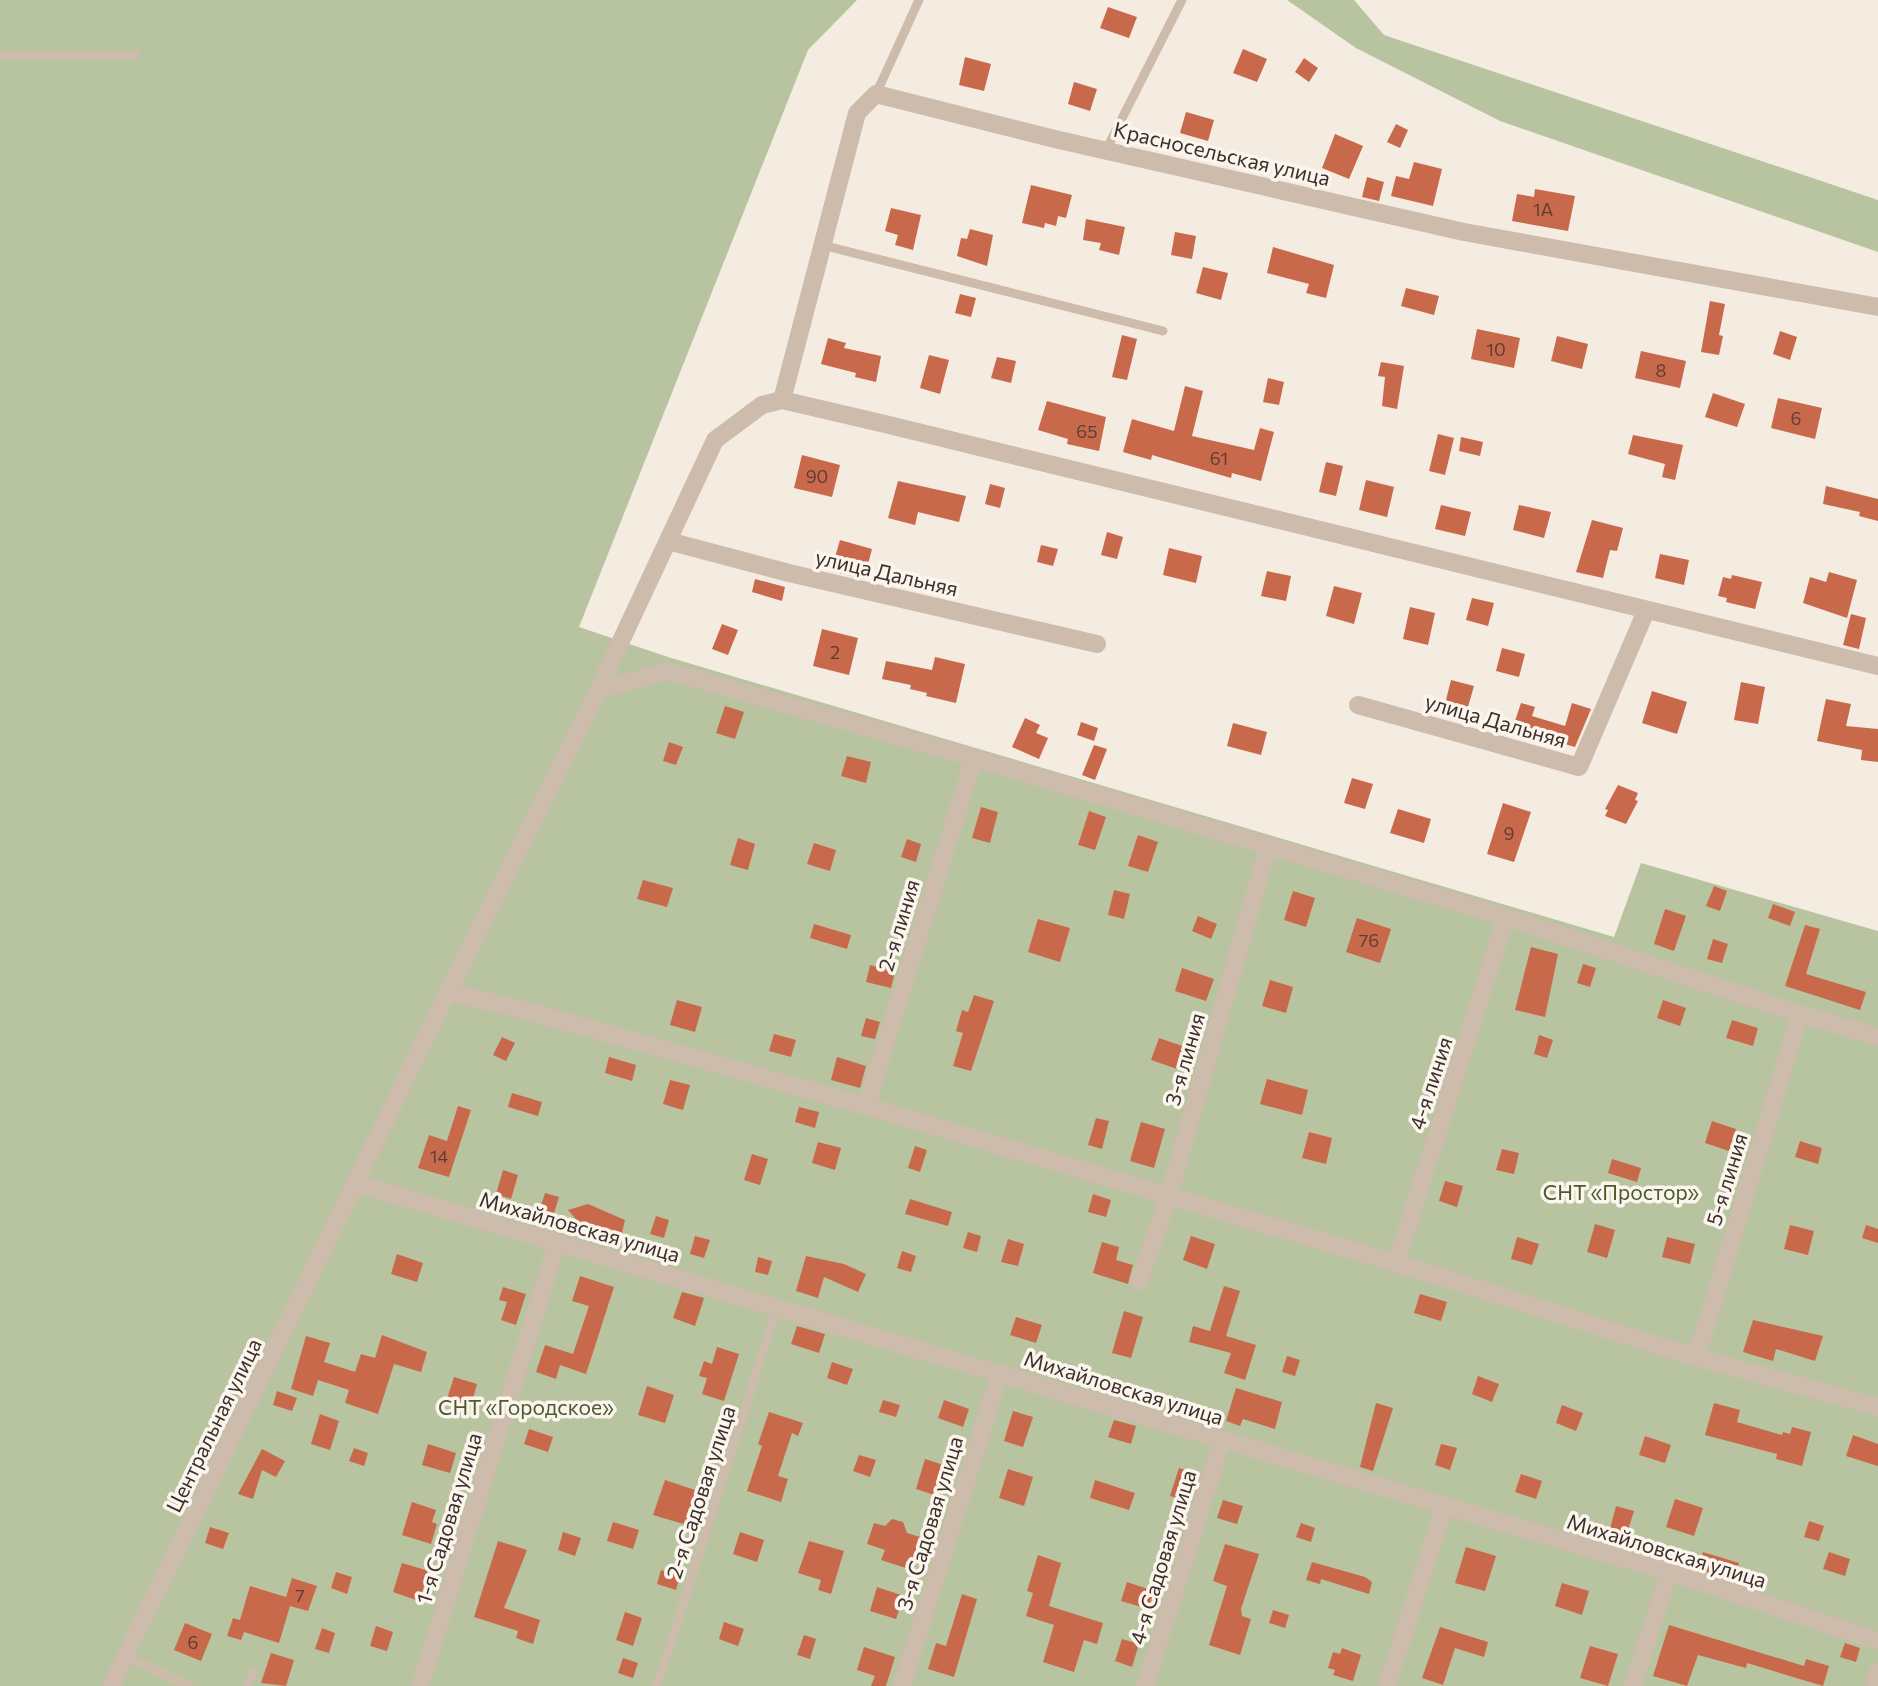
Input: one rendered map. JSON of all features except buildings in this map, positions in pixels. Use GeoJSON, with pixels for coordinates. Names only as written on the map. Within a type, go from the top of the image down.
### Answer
{"type":"FeatureCollection","features":[{"type":"Feature","properties":{"kind":"street","name":"Красносельская улица"},"geometry":{"type":"LineString","coordinates":[[876,94],[1464,232],[1878,307]]}},
{"type":"Feature","properties":{"kind":"street"},"geometry":{"type":"LineString","coordinates":[[876,94],[858,113],[782,400],[1878,666]]}},
{"type":"Feature","properties":{"kind":"street","name":"Центральная улица"},"geometry":{"type":"LineString","coordinates":[[111,1686],[598,690],[715,440],[762,405],[782,400]]}},
{"type":"Feature","properties":{"kind":"street","name":"улица Дальняя"},"geometry":{"type":"LineString","coordinates":[[668,541],[789,573],[1097,644]]}},
{"type":"Feature","properties":{"kind":"street","name":"улица Дальняя"},"geometry":{"type":"LineString","coordinates":[[1358,705],[1579,767],[1646,611]]}},
{"type":"Feature","properties":{"kind":"street"},"geometry":{"type":"LineString","coordinates":[[598,690],[668,671],[974,758],[1506,917],[1878,1037]]}},
{"type":"Feature","properties":{"kind":"street","name":"2-я линия"},"geometry":{"type":"LineString","coordinates":[[866,1107],[974,758]]}},
{"type":"Feature","properties":{"kind":"street","name":"3-я линия"},"geometry":{"type":"LineString","coordinates":[[1139,1282],[1169,1195],[1268,847]]}},
{"type":"Feature","properties":{"kind":"street","name":"4-я линия"},"geometry":{"type":"LineString","coordinates":[[1396,1264],[1506,917]]}},
{"type":"Feature","properties":{"kind":"street"},"geometry":{"type":"LineString","coordinates":[[448,992],[524,1010],[866,1107],[1169,1195],[1692,1356],[1878,1407]]}},
{"type":"Feature","properties":{"kind":"street","name":"5-я линия"},"geometry":{"type":"LineString","coordinates":[[1692,1356],[1703,1336],[1800,1014]]}},
{"type":"Feature","properties":{"kind":"street","name":"Михайловская улица"},"geometry":{"type":"LineString","coordinates":[[355,1183],[1669,1572],[1878,1641]]}},
{"type":"Feature","properties":{"kind":"street","name":"1-я Садовая улица"},"geometry":{"type":"LineString","coordinates":[[420,1686],[557,1243]]}},
{"type":"Feature","properties":{"kind":"street","name":"3-я Садовая улица"},"geometry":{"type":"LineString","coordinates":[[902,1686],[1000,1373]]}},
{"type":"Feature","properties":{"kind":"street","name":"4-я Садовая улица"},"geometry":{"type":"LineString","coordinates":[[1145,1686],[1222,1441]]}},
{"type":"Feature","properties":{"kind":"street"},"geometry":{"type":"LineString","coordinates":[[1387,1686],[1444,1507]]}},
{"type":"Feature","properties":{"kind":"street"},"geometry":{"type":"LineString","coordinates":[[1633,1686],[1669,1572]]}},
{"type":"Feature","properties":{"kind":"street"},"geometry":{"type":"LineString","coordinates":[[1874,1686],[1878,1672]]}},
{"type":"Feature","properties":{"kind":"lane"},"geometry":{"type":"LineString","coordinates":[[876,94],[919,0]]}},
{"type":"Feature","properties":{"kind":"lane"},"geometry":{"type":"LineString","coordinates":[[1106,150],[1182,0]]}},
{"type":"Feature","properties":{"kind":"lane"},"geometry":{"type":"LineString","coordinates":[[0,55],[136,55]]}},
{"type":"Feature","properties":{"kind":"lane"},"geometry":{"type":"LineString","coordinates":[[822,245],[1163,331]]}},
{"type":"Feature","properties":{"kind":"lane","name":"2-я Садовая улица"},"geometry":{"type":"LineString","coordinates":[[657,1686],[777,1308]]}},
{"type":"Feature","properties":{"kind":"lane"},"geometry":{"type":"LineString","coordinates":[[126,1656],[189,1686]]}},
{"type":"Feature","properties":{"kind":"lane"},"geometry":{"type":"LineString","coordinates":[[247,1686],[253,1673]]}},
{"type":"Feature","properties":{"kind":"green space"},"geometry":{"type":"Polygon","coordinates":[[[0,0],[857,0],[808,50],[579,627],[668,657],[1614,937],[1641,863],[1878,931],[1878,1686],[0,1686],[0,0]]]}},
{"type":"Feature","properties":{"kind":"green space"},"geometry":{"type":"Polygon","coordinates":[[[1287,0],[1354,0],[1384,35],[1878,200],[1878,252],[1500,121],[1356,48],[1287,0]]]}},
{"type":"Feature","properties":{"kind":"park label","name":"СНТ «Простор»"},"geometry":{"type":"Point","coordinates":[1621,1191]}},
{"type":"Feature","properties":{"kind":"park label","name":"СНТ «Городское»"},"geometry":{"type":"Point","coordinates":[526,1406]}}]}
